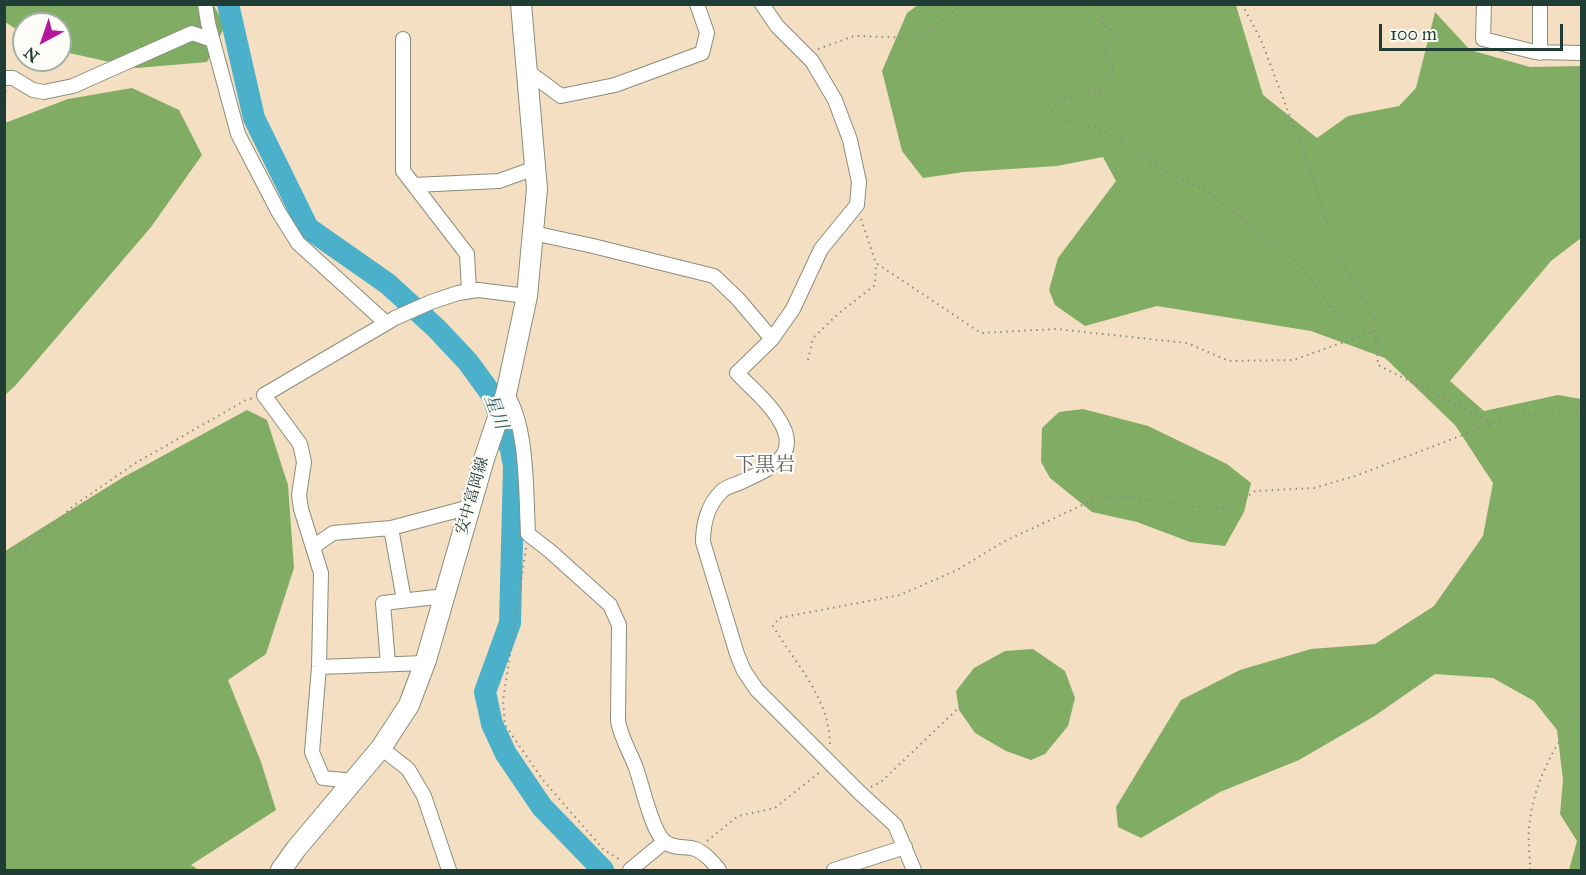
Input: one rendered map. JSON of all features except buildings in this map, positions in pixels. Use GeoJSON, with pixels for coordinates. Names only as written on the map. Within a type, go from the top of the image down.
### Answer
{"type":"FeatureCollection","features":[{"type":"Feature","properties":{"kind":"main road","name":"安中富岡線"},"geometry":{"type":"LineString","coordinates":[[281,870],[381,748],[409,705],[425,663],[484,459],[506,396],[527,296],[537,189],[521,4]]}},
{"type":"Feature","properties":{"kind":"street"},"geometry":{"type":"LineString","coordinates":[[205,4],[212,40],[238,134],[278,211],[298,243],[390,321]]}},
{"type":"Feature","properties":{"kind":"street"},"geometry":{"type":"LineString","coordinates":[[528,71],[561,96],[615,85],[702,53],[707,33],[697,4]]}},
{"type":"Feature","properties":{"kind":"street"},"geometry":{"type":"LineString","coordinates":[[762,4],[777,26],[812,61],[835,99],[849,140],[859,182],[857,205],[821,249],[793,309],[772,339],[737,373],[777,416],[786,437],[785,453],[770,468],[722,490],[703,524],[703,542],[744,671],[757,690],[895,825],[914,870]]}},
{"type":"Feature","properties":{"kind":"street"},"geometry":{"type":"LineString","coordinates":[[1484,4],[1483,39],[1540,52],[1581,53]]}},
{"type":"Feature","properties":{"kind":"street"},"geometry":{"type":"LineString","coordinates":[[1540,4],[1540,52]]}},
{"type":"Feature","properties":{"kind":"street"},"geometry":{"type":"LineString","coordinates":[[5,78],[13,78],[33,90],[44,92],[73,86],[192,33],[212,40]]}},
{"type":"Feature","properties":{"kind":"street"},"geometry":{"type":"LineString","coordinates":[[403,39],[403,171],[467,254],[469,291]]}},
{"type":"Feature","properties":{"kind":"street"},"geometry":{"type":"LineString","coordinates":[[414,185],[499,181],[535,168]]}},
{"type":"Feature","properties":{"kind":"street"},"geometry":{"type":"LineString","coordinates":[[533,233],[714,276],[738,299],[772,339]]}},
{"type":"Feature","properties":{"kind":"street"},"geometry":{"type":"LineString","coordinates":[[354,782],[323,778],[312,752],[319,668],[321,573],[301,509],[299,495],[304,462],[300,444],[264,395],[390,321],[431,302],[478,290],[527,296]]}},
{"type":"Feature","properties":{"kind":"street"},"geometry":{"type":"LineString","coordinates":[[506,396],[513,403],[524,461],[528,534],[610,605],[619,625],[618,721],[620,733],[635,765],[654,824],[664,842],[697,849],[719,870]]}},
{"type":"Feature","properties":{"kind":"street"},"geometry":{"type":"LineString","coordinates":[[313,547],[333,533],[391,528],[470,507]]}},
{"type":"Feature","properties":{"kind":"street"},"geometry":{"type":"LineString","coordinates":[[391,528],[404,600]]}},
{"type":"Feature","properties":{"kind":"street"},"geometry":{"type":"LineString","coordinates":[[388,664],[383,603],[445,596]]}},
{"type":"Feature","properties":{"kind":"street"},"geometry":{"type":"LineString","coordinates":[[319,668],[425,663]]}},
{"type":"Feature","properties":{"kind":"street"},"geometry":{"type":"LineString","coordinates":[[381,748],[408,769],[424,796],[449,870]]}},
{"type":"Feature","properties":{"kind":"street"},"geometry":{"type":"LineString","coordinates":[[631,869],[664,842]]}},
{"type":"Feature","properties":{"kind":"street"},"geometry":{"type":"LineString","coordinates":[[834,870],[905,847]]}},
{"type":"Feature","properties":{"kind":"path"},"geometry":{"type":"LineString","coordinates":[[804,54],[854,36],[914,38],[945,20],[961,4]]}},
{"type":"Feature","properties":{"kind":"path"},"geometry":{"type":"LineString","coordinates":[[1102,4],[1102,24],[1116,33],[1105,51],[1114,68],[1101,91],[1046,103],[1057,119],[1095,127],[1172,176],[1206,190],[1301,266],[1355,339]]}},
{"type":"Feature","properties":{"kind":"path"},"geometry":{"type":"LineString","coordinates":[[1242,4],[1261,40],[1308,163],[1335,249],[1374,318],[1378,365],[1493,423]]}},
{"type":"Feature","properties":{"kind":"path"},"geometry":{"type":"LineString","coordinates":[[4,110],[5,78]]}},
{"type":"Feature","properties":{"kind":"path"},"geometry":{"type":"LineString","coordinates":[[808,360],[813,338],[838,314],[875,285],[876,262],[857,205]]}},
{"type":"Feature","properties":{"kind":"path"},"geometry":{"type":"LineString","coordinates":[[876,262],[981,333],[1056,329],[1187,343],[1229,361],[1293,360],[1375,331]]}},
{"type":"Feature","properties":{"kind":"path"},"geometry":{"type":"LineString","coordinates":[[4,558],[26,546],[72,507],[134,464],[246,400],[264,395]]}},
{"type":"Feature","properties":{"kind":"path"},"geometry":{"type":"LineString","coordinates":[[697,849],[738,816],[775,808],[831,763],[830,735],[823,706],[803,668],[773,626],[779,618],[900,595],[957,570],[1004,542],[1090,501],[1107,497],[1128,497],[1215,509],[1237,504],[1255,491],[1314,488],[1355,476],[1513,416],[1575,409],[1581,412]]}},
{"type":"Feature","properties":{"kind":"path"},"geometry":{"type":"LineString","coordinates":[[528,534],[503,701],[505,725],[543,780],[603,849],[631,869]]}},
{"type":"Feature","properties":{"kind":"path"},"geometry":{"type":"LineString","coordinates":[[860,793],[881,782],[968,699]]}},
{"type":"Feature","properties":{"kind":"path"},"geometry":{"type":"LineString","coordinates":[[1530,870],[1529,829],[1537,786],[1550,757],[1581,710]]}},
{"type":"Feature","properties":{"kind":"green space"},"geometry":{"type":"Polygon","coordinates":[[[213,4],[225,26],[207,62],[137,68],[72,54],[72,12],[12,12],[12,26],[5,22],[5,5],[213,4]]]}},
{"type":"Feature","properties":{"kind":"green space"},"geometry":{"type":"Polygon","coordinates":[[[918,5],[1236,5],[1263,95],[1317,138],[1348,116],[1399,106],[1416,88],[1435,12],[1470,50],[1530,67],[1581,66],[1581,238],[1551,261],[1450,381],[1484,411],[1558,395],[1581,399],[1581,870],[1569,870],[1577,841],[1560,814],[1563,780],[1557,730],[1534,701],[1493,678],[1435,674],[1373,717],[1299,760],[1220,792],[1141,838],[1118,827],[1116,807],[1181,700],[1240,670],[1311,649],[1375,644],[1434,606],[1483,536],[1493,483],[1455,425],[1385,358],[1311,331],[1157,306],[1085,326],[1055,305],[1049,290],[1058,258],[1116,181],[1103,157],[1057,166],[964,172],[923,178],[902,151],[882,71],[907,13],[918,5]]]}},
{"type":"Feature","properties":{"kind":"green space"},"geometry":{"type":"Polygon","coordinates":[[[132,88],[179,110],[202,155],[151,227],[5,395],[5,123],[68,99],[132,88]]]}},
{"type":"Feature","properties":{"kind":"green space"},"geometry":{"type":"Polygon","coordinates":[[[1083,409],[1148,426],[1227,464],[1251,483],[1244,512],[1225,546],[1190,542],[1137,522],[1092,512],[1050,478],[1041,462],[1042,428],[1059,412],[1083,409]]]}},
{"type":"Feature","properties":{"kind":"green space"},"geometry":{"type":"Polygon","coordinates":[[[247,410],[267,420],[288,485],[294,568],[266,654],[228,680],[261,762],[276,810],[191,865],[199,870],[5,870],[5,551],[122,478],[247,410]]]}},
{"type":"Feature","properties":{"kind":"green space"},"geometry":{"type":"Polygon","coordinates":[[[1033,649],[1065,671],[1075,698],[1068,726],[1045,754],[1031,760],[1006,751],[975,733],[959,710],[956,691],[974,668],[1005,651],[1033,649]]]}},
{"type":"Feature","properties":{"kind":"waterway","name":"星川"},"geometry":{"type":"LineString","coordinates":[[228,4],[254,118],[308,228],[388,284],[436,328],[468,362],[492,395],[511,450],[514,466],[510,623],[485,692],[492,724],[506,754],[542,807],[603,870]]}},
{"type":"Feature","properties":{"kind":"district","name":"下黒岩"},"geometry":{"type":"Point","coordinates":[765,466]}}]}
